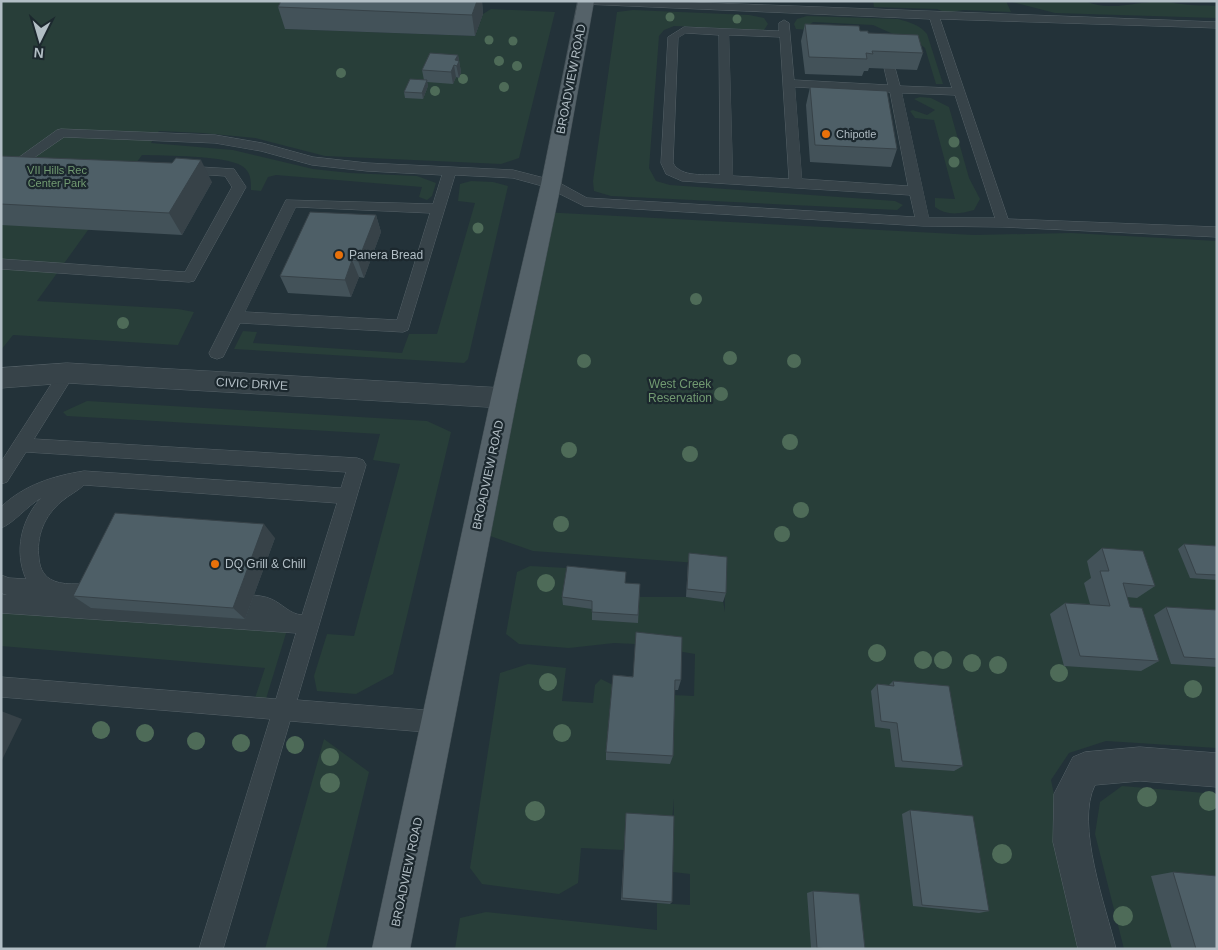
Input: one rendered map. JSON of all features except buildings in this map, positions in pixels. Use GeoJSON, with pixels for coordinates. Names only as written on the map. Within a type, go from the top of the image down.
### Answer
{"type":"FeatureCollection","features":[{"type":"Feature","properties":{"kind":"main road","name":"BROADVIEW ROAD"},"geometry":{"type":"LineString","coordinates":[[391,949],[504,398],[551,184],[585,1]]}},
{"type":"Feature","properties":{"kind":"street","name":"CIVIC DRIVE"},"geometry":{"type":"LineString","coordinates":[[1,378],[67,373],[504,398]]}},
{"type":"Feature","properties":{"kind":"street"},"geometry":{"type":"LineString","coordinates":[[1097,949],[1071,842],[1072,794],[1086,769],[1140,764],[1217,770]]}},
{"type":"Feature","properties":{"kind":"lane"},"geometry":{"type":"LineString","coordinates":[[585,1],[707,4],[851,13],[1217,25]]}},
{"type":"Feature","properties":{"kind":"lane"},"geometry":{"type":"LineString","coordinates":[[849,1],[851,13]]}},
{"type":"Feature","properties":{"kind":"lane"},"geometry":{"type":"LineString","coordinates":[[783,10],[796,183]]}},
{"type":"Feature","properties":{"kind":"lane"},"geometry":{"type":"LineString","coordinates":[[934,16],[1003,222]]}},
{"type":"Feature","properties":{"kind":"lane"},"geometry":{"type":"LineString","coordinates":[[785,34],[684,30],[672,37],[667,163],[671,171],[682,177],[916,191]]}},
{"type":"Feature","properties":{"kind":"lane"},"geometry":{"type":"LineString","coordinates":[[724,32],[726,179]]}},
{"type":"Feature","properties":{"kind":"lane"},"geometry":{"type":"LineString","coordinates":[[882,39],[895,89],[923,222]]}},
{"type":"Feature","properties":{"kind":"lane"},"geometry":{"type":"LineString","coordinates":[[789,83],[960,92]]}},
{"type":"Feature","properties":{"kind":"lane"},"geometry":{"type":"LineString","coordinates":[[17,163],[61,133],[215,139],[262,147],[312,161],[367,167],[513,174],[551,184],[584,202],[923,222],[1003,222],[1217,232]]}},
{"type":"Feature","properties":{"kind":"lane"},"geometry":{"type":"LineString","coordinates":[[1,163],[36,164]]}},
{"type":"Feature","properties":{"kind":"lane"},"geometry":{"type":"LineString","coordinates":[[1,264],[189,277],[238,186],[229,172],[172,170]]}},
{"type":"Feature","properties":{"kind":"lane"},"geometry":{"type":"LineString","coordinates":[[235,317],[403,326],[450,170]]}},
{"type":"Feature","properties":{"kind":"lane"},"geometry":{"type":"LineString","coordinates":[[217,353],[291,203],[439,209]]}},
{"type":"Feature","properties":{"kind":"lane"},"geometry":{"type":"LineString","coordinates":[[1,477],[67,373]]}},
{"type":"Feature","properties":{"kind":"lane"},"geometry":{"type":"LineString","coordinates":[[21,445],[357,465],[285,710],[211,949]]}},
{"type":"Feature","properties":{"kind":"lane"},"geometry":{"type":"LineString","coordinates":[[1,520],[12,508],[32,493],[55,483],[84,478],[348,496]]}},
{"type":"Feature","properties":{"kind":"lane"},"geometry":{"type":"LineString","coordinates":[[51,590],[35,577],[29,558],[32,524],[41,509],[58,492],[84,478]]}},
{"type":"Feature","properties":{"kind":"lane"},"geometry":{"type":"LineString","coordinates":[[1,584],[8,587],[266,606],[289,623]]}},
{"type":"Feature","properties":{"kind":"lane"},"geometry":{"type":"LineString","coordinates":[[1,604],[289,623],[310,626]]}},
{"type":"Feature","properties":{"kind":"lane"},"geometry":{"type":"LineString","coordinates":[[1,687],[438,722]]}},
{"type":"Feature","properties":{"kind":"green space","name":"VII Hills Rec Center Park"},"geometry":{"type":"Polygon","coordinates":[[[1,1],[293,1],[286,29],[475,36],[483,14],[491,9],[555,12],[519,158],[501,164],[325,156],[255,138],[159,131],[151,143],[233,150],[313,169],[350,173],[417,176],[436,183],[432,196],[427,200],[419,197],[422,187],[276,175],[268,177],[261,191],[251,190],[249,174],[242,166],[234,162],[209,158],[142,155],[37,301],[178,309],[194,312],[178,345],[13,335],[1,350],[1,1]]]}},
{"type":"Feature","properties":{"kind":"green space"},"geometry":{"type":"Polygon","coordinates":[[[873,1],[1006,1],[1011,12],[963,10],[947,13],[937,9],[874,7],[873,1]]]}},
{"type":"Feature","properties":{"kind":"green space"},"geometry":{"type":"Polygon","coordinates":[[[1008,1],[1086,1],[1105,6],[1115,6],[1166,1],[1186,5],[1217,6],[1217,18],[1055,13],[1008,1]]]}},
{"type":"Feature","properties":{"kind":"green space"},"geometry":{"type":"Polygon","coordinates":[[[633,10],[749,15],[764,18],[768,24],[764,30],[674,26],[664,30],[659,36],[649,168],[656,181],[670,185],[895,201],[903,205],[897,210],[611,196],[594,191],[593,181],[617,12],[633,10]]]}},
{"type":"Feature","properties":{"kind":"green space"},"geometry":{"type":"Polygon","coordinates":[[[807,16],[898,19],[914,24],[927,34],[943,84],[936,84],[925,48],[916,41],[873,25],[813,22],[809,25],[810,30],[796,29],[794,24],[797,19],[807,16]]]}},
{"type":"Feature","properties":{"kind":"green space"},"geometry":{"type":"Polygon","coordinates":[[[920,97],[931,98],[949,107],[969,178],[980,199],[974,210],[954,213],[944,212],[935,207],[935,198],[955,199],[934,120],[915,118],[910,111],[913,110],[927,115],[935,110],[914,99],[920,97]]]}},
{"type":"Feature","properties":{"kind":"green space"},"geometry":{"type":"Polygon","coordinates":[[[471,181],[493,182],[508,186],[468,359],[464,363],[234,349],[243,331],[257,332],[253,343],[402,353],[409,334],[437,334],[475,203],[458,201],[460,184],[471,181]]]}},
{"type":"Feature","properties":{"kind":"green space","name":"West Creek Reservation"},"geometry":{"type":"Polygon","coordinates":[[[542,212],[974,235],[1071,233],[1217,241],[1217,748],[1106,741],[1069,753],[1051,780],[1086,949],[455,949],[460,918],[486,912],[657,930],[657,903],[690,905],[690,874],[673,872],[674,799],[672,820],[626,817],[624,850],[581,848],[578,883],[559,894],[482,884],[470,868],[500,673],[528,664],[566,668],[562,701],[593,703],[595,685],[601,679],[613,685],[606,760],[673,695],[694,696],[695,654],[635,644],[614,643],[569,648],[519,644],[506,634],[517,572],[530,566],[567,568],[639,597],[686,597],[723,601],[725,612],[724,565],[533,551],[476,531],[542,212]]]}},
{"type":"Feature","properties":{"kind":"green space"},"geometry":{"type":"Polygon","coordinates":[[[87,401],[427,421],[451,432],[393,674],[356,694],[317,691],[314,676],[327,634],[354,636],[400,464],[373,460],[380,434],[67,416],[63,412],[87,401]]]}},
{"type":"Feature","properties":{"kind":"green space"},"geometry":{"type":"Polygon","coordinates":[[[1,608],[287,630],[266,699],[255,698],[265,668],[1,646],[1,608]]]}},
{"type":"Feature","properties":{"kind":"green space"},"geometry":{"type":"Polygon","coordinates":[[[324,739],[369,772],[326,949],[265,949],[324,739]]]}},
{"type":"Feature","properties":{"kind":"green space"},"geometry":{"type":"Polygon","coordinates":[[[1122,786],[1217,794],[1217,949],[1124,949],[1095,834],[1100,802],[1122,786]]]}},
{"type":"Feature","properties":{"kind":"place","name":"Chipotle"},"geometry":{"type":"Point","coordinates":[826,134]}},
{"type":"Feature","properties":{"kind":"place","name":"Panera Bread"},"geometry":{"type":"Point","coordinates":[339,255]}},
{"type":"Feature","properties":{"kind":"place","name":"DQ Grill & Chill"},"geometry":{"type":"Point","coordinates":[215,564]}}]}
